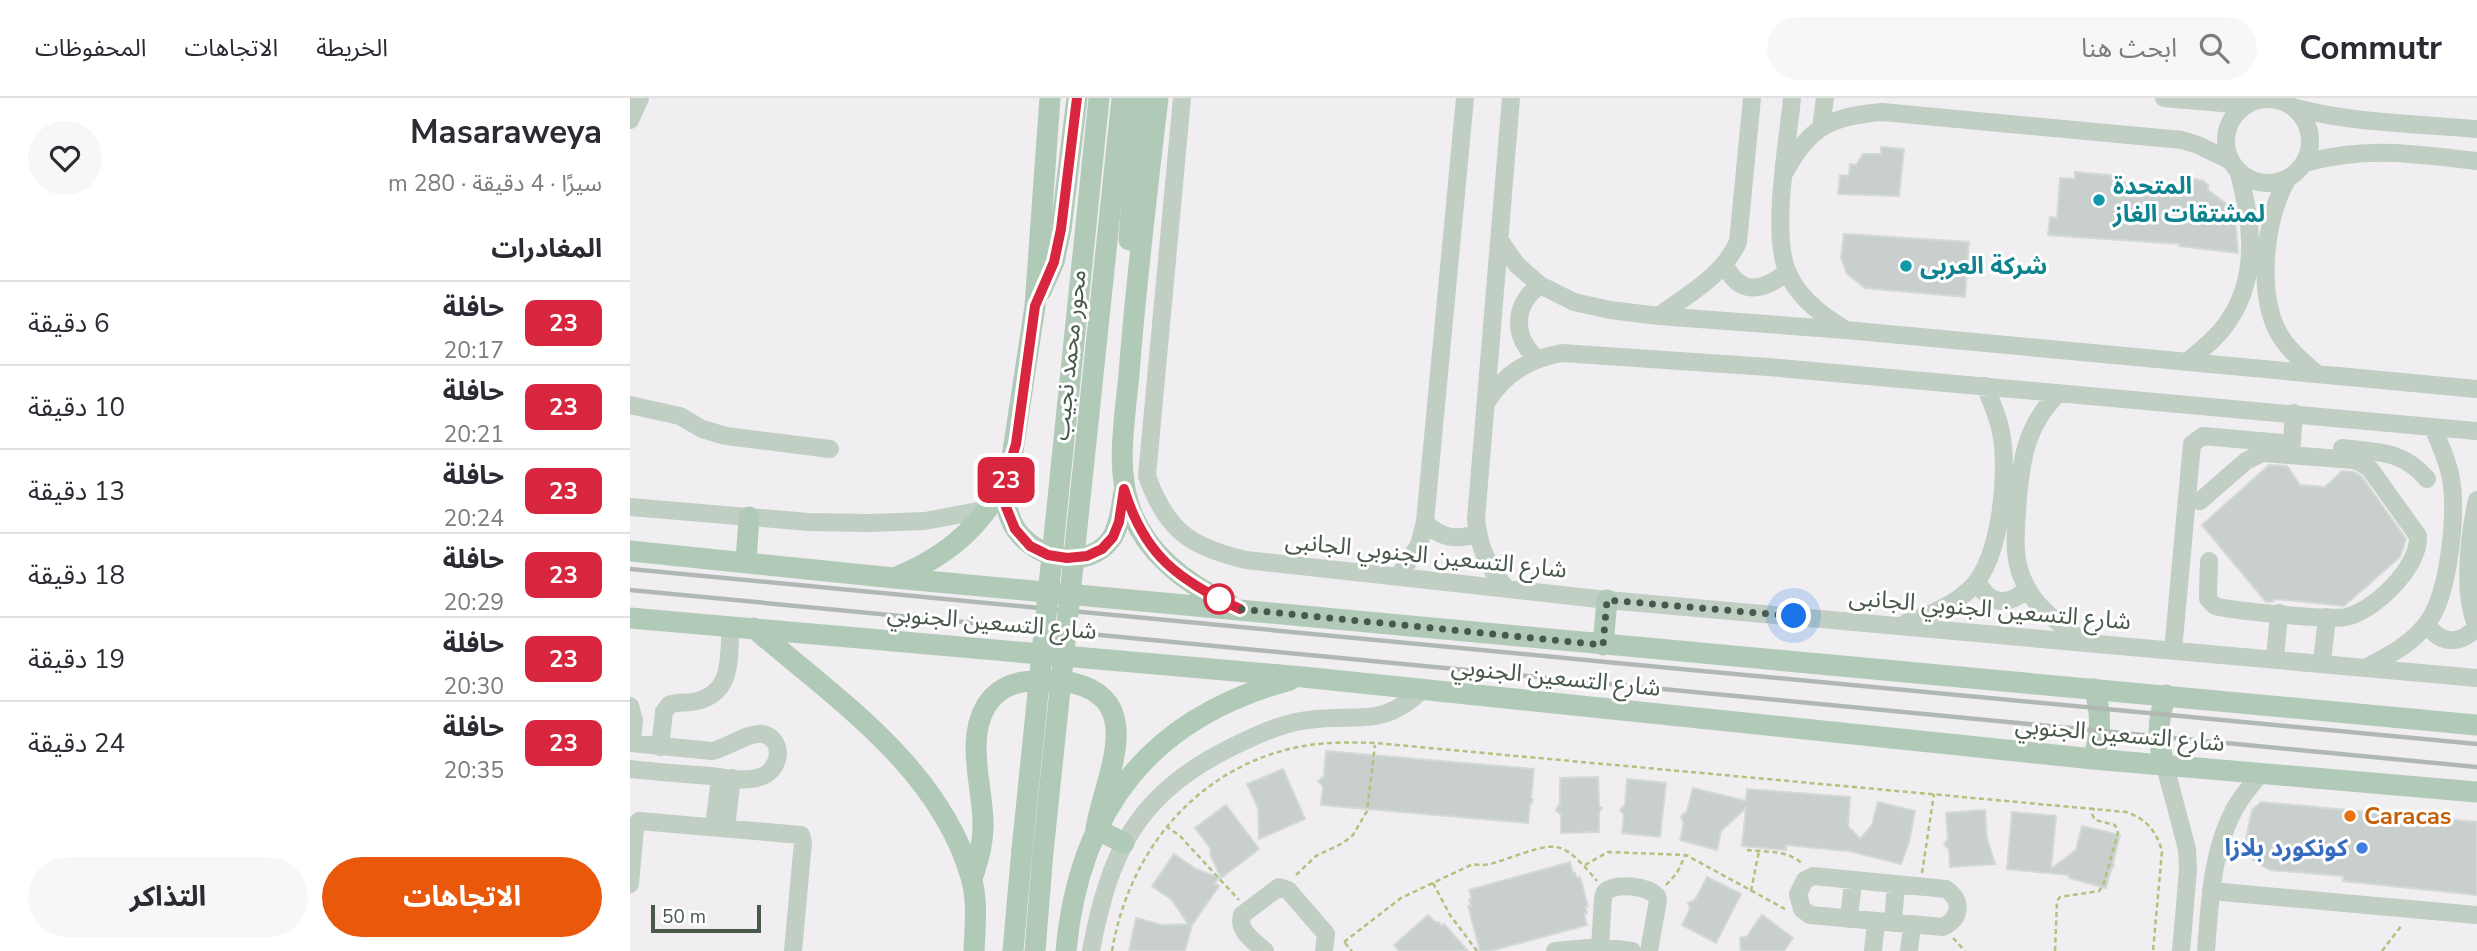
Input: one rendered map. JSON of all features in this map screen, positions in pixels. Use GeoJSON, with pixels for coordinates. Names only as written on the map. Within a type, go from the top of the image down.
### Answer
{"type":"FeatureCollection","features":[{"type":"Feature","properties":{"kind":"main road"},"geometry":{"type":"LineString","coordinates":[[894,578],[925,566],[950,550],[989,509],[1004,484],[1016,444],[1035,306],[1050,98]]}},
{"type":"Feature","properties":{"kind":"main road"},"geometry":{"type":"LineString","coordinates":[[1035,306],[1054,262],[1061,229],[1077,98]]}},
{"type":"Feature","properties":{"kind":"main road","name":"محور محمد نجيب"},"geometry":{"type":"LineString","coordinates":[[1034,951],[1032,850],[1099,98]]}},
{"type":"Feature","properties":{"kind":"main road","name":"محور محمد نجيب"},"geometry":{"type":"LineString","coordinates":[[1013,951],[1032,850],[1122,98]]}},
{"type":"Feature","properties":{"kind":"main road"},"geometry":{"type":"LineString","coordinates":[[1133,315],[1129,243],[1140,98]]}},
{"type":"Feature","properties":{"kind":"main road"},"geometry":{"type":"LineString","coordinates":[[1004,484],[1006,507],[1015,529],[1030,546],[1048,555],[1067,558],[1087,556],[1102,549],[1113,537],[1119,522],[1124,489],[1123,453],[1133,315],[1158,98]]}},
{"type":"Feature","properties":{"kind":"main road"},"geometry":{"type":"LineString","coordinates":[[1124,489],[1137,525],[1166,563],[1206,593],[1240,609]]}},
{"type":"Feature","properties":{"kind":"main road"},"geometry":{"type":"LineString","coordinates":[[746,562],[749,517]]}},
{"type":"Feature","properties":{"kind":"main road","name":"شارع التسعين الجنوبي"},"geometry":{"type":"LineString","coordinates":[[630,551],[1603,645],[2477,724]]}},
{"type":"Feature","properties":{"kind":"main road"},"geometry":{"type":"LineString","coordinates":[[1603,645],[1607,600]]}},
{"type":"Feature","properties":{"kind":"main road","name":"شارع التسعين الجنوبي"},"geometry":{"type":"LineString","coordinates":[[630,618],[1303,677],[2093,759],[2477,792]]}},
{"type":"Feature","properties":{"kind":"main road"},"geometry":{"type":"LineString","coordinates":[[754,628],[871,729],[907,765],[938,807],[972,879],[975,907],[974,951]]}},
{"type":"Feature","properties":{"kind":"main road"},"geometry":{"type":"LineString","coordinates":[[1066,951],[1069,911],[1085,854],[1115,795],[1156,749],[1205,713],[1261,688],[1303,677]]}},
{"type":"Feature","properties":{"kind":"main road"},"geometry":{"type":"LineString","coordinates":[[972,879],[981,850],[983,823],[975,746],[978,724],[987,704],[1003,689],[1021,680],[1073,683],[1097,692],[1114,712],[1117,747],[1099,807],[1096,829]]}},
{"type":"Feature","properties":{"kind":"main road"},"geometry":{"type":"LineString","coordinates":[[2093,759],[2100,730],[2094,689]]}},
{"type":"Feature","properties":{"kind":"main road"},"geometry":{"type":"LineString","coordinates":[[2165,766],[2158,730],[2166,695]]}},
{"type":"Feature","properties":{"kind":"main road"},"geometry":{"type":"LineString","coordinates":[[1096,829],[1125,843]]}},
{"type":"Feature","properties":{"kind":"street"},"geometry":{"type":"LineString","coordinates":[[630,120],[640,98]]}},
{"type":"Feature","properties":{"kind":"street","name":"شارع التسعين الجنوبي الجانبى"},"geometry":{"type":"LineString","coordinates":[[1182,98],[1147,476],[1157,503],[1174,526],[1195,543],[1220,554],[1246,560],[1607,600],[2477,678]]}},
{"type":"Feature","properties":{"kind":"street"},"geometry":{"type":"LineString","coordinates":[[1398,577],[1419,545],[1425,522],[1465,98]]}},
{"type":"Feature","properties":{"kind":"street"},"geometry":{"type":"LineString","coordinates":[[1507,589],[1489,566],[1476,519],[1511,98]]}},
{"type":"Feature","properties":{"kind":"street"},"geometry":{"type":"LineString","coordinates":[[1659,316],[1725,264],[1738,242],[1752,98]]}},
{"type":"Feature","properties":{"kind":"street"},"geometry":{"type":"LineString","coordinates":[[1792,98],[1780,219],[1787,272],[1823,316],[1846,330]]}},
{"type":"Feature","properties":{"kind":"street"},"geometry":{"type":"LineString","coordinates":[[1821,128],[1825,98]]}},
{"type":"Feature","properties":{"kind":"street"},"geometry":{"type":"LineString","coordinates":[[2164,98],[2245,105]]}},
{"type":"Feature","properties":{"kind":"street"},"geometry":{"type":"LineString","coordinates":[[2188,361],[2227,324],[2236,310],[2248,278],[2251,229],[2226,146],[2227,130],[2234,116],[2245,105],[2271,99],[2320,115],[2477,129]]}},
{"type":"Feature","properties":{"kind":"street"},"geometry":{"type":"LineString","coordinates":[[2296,108],[2304,118],[2311,140],[2304,163],[2288,178],[2281,190],[2271,225],[2267,298],[2278,333],[2289,348],[2317,374]]}},
{"type":"Feature","properties":{"kind":"street"},"geometry":{"type":"LineString","coordinates":[[1785,172],[1797,149],[1811,134],[1833,122],[1857,114],[1882,112],[2182,140],[2199,145],[2249,178],[2262,183],[2275,183],[2288,178]]}},
{"type":"Feature","properties":{"kind":"street"},"geometry":{"type":"LineString","coordinates":[[2304,163],[2345,154],[2386,152],[2477,161]]}},
{"type":"Feature","properties":{"kind":"street"},"geometry":{"type":"LineString","coordinates":[[1500,241],[1517,265],[1540,285],[1574,302],[1610,310],[2477,389]]}},
{"type":"Feature","properties":{"kind":"street"},"geometry":{"type":"LineString","coordinates":[[1725,264],[1735,281],[1753,288],[1772,285],[1787,272]]}},
{"type":"Feature","properties":{"kind":"street"},"geometry":{"type":"LineString","coordinates":[[1537,359],[1521,338],[1518,321],[1522,304],[1540,285]]}},
{"type":"Feature","properties":{"kind":"street"},"geometry":{"type":"LineString","coordinates":[[1486,403],[1503,380],[1514,371],[1537,359],[1562,353],[1768,367],[2477,431]]}},
{"type":"Feature","properties":{"kind":"street"},"geometry":{"type":"LineString","coordinates":[[1900,625],[1943,610],[1959,599],[1977,582],[1993,552],[1998,533],[2004,462],[1998,418],[1985,386]]}},
{"type":"Feature","properties":{"kind":"street"},"geometry":{"type":"LineString","coordinates":[[2059,393],[2049,402],[2034,424],[2021,464],[2015,550],[2018,569],[2026,589],[2036,602],[2084,642]]}},
{"type":"Feature","properties":{"kind":"street"},"geometry":{"type":"LineString","coordinates":[[630,405],[672,414],[702,429],[726,436],[830,449]]}},
{"type":"Feature","properties":{"kind":"street"},"geometry":{"type":"LineString","coordinates":[[2291,449],[2294,413]]}},
{"type":"Feature","properties":{"kind":"street"},"geometry":{"type":"LineString","coordinates":[[2337,453],[2339,418]]}},
{"type":"Feature","properties":{"kind":"street"},"geometry":{"type":"LineString","coordinates":[[2367,667],[2411,641],[2427,624],[2442,594],[2453,513],[2451,479],[2433,428]]}},
{"type":"Feature","properties":{"kind":"street"},"geometry":{"type":"LineString","coordinates":[[2173,650],[2192,444],[2203,436],[2291,449],[2337,453],[2389,453],[2404,458],[2417,467],[2427,479]]}},
{"type":"Feature","properties":{"kind":"street"},"geometry":{"type":"LineString","coordinates":[[2200,501],[2253,456],[2291,449]]}},
{"type":"Feature","properties":{"kind":"street"},"geometry":{"type":"LineString","coordinates":[[2209,561],[2207,594],[2215,606],[2337,618],[2358,613],[2394,585],[2406,571],[2419,541],[2417,531],[2370,469],[2337,453]]}},
{"type":"Feature","properties":{"kind":"street"},"geometry":{"type":"LineString","coordinates":[[2427,624],[2441,639],[2451,641],[2462,640],[2477,627],[2471,613],[2467,583],[2477,500]]}},
{"type":"Feature","properties":{"kind":"street"},"geometry":{"type":"LineString","coordinates":[[630,507],[809,522],[911,522],[989,509]]}},
{"type":"Feature","properties":{"kind":"street"},"geometry":{"type":"LineString","coordinates":[[1425,522],[1437,532],[1453,538],[1478,533]]}},
{"type":"Feature","properties":{"kind":"street"},"geometry":{"type":"LineString","coordinates":[[1977,582],[1983,593],[1993,600],[2006,601],[2018,597],[2026,589]]}},
{"type":"Feature","properties":{"kind":"street"},"geometry":{"type":"LineString","coordinates":[[2275,658],[2278,613]]}},
{"type":"Feature","properties":{"kind":"street"},"geometry":{"type":"LineString","coordinates":[[2322,662],[2326,617]]}},
{"type":"Feature","properties":{"kind":"street"},"geometry":{"type":"LineString","coordinates":[[660,747],[664,712],[669,705],[703,699],[716,691],[726,678],[731,626]]}},
{"type":"Feature","properties":{"kind":"street"},"geometry":{"type":"LineString","coordinates":[[1091,951],[1099,908],[1112,870],[1129,834],[1161,793],[1200,763],[1251,737],[1306,720],[1391,713],[1406,705],[1422,690]]}},
{"type":"Feature","properties":{"kind":"street"},"geometry":{"type":"LineString","coordinates":[[630,706],[634,720],[631,743],[712,751],[724,749],[748,736],[761,733],[771,738],[778,750],[777,764],[769,774],[747,780],[630,769]]}},
{"type":"Feature","properties":{"kind":"street"},"geometry":{"type":"LineString","coordinates":[[2165,766],[2187,849],[2188,870],[2181,951]]}},
{"type":"Feature","properties":{"kind":"street"},"geometry":{"type":"LineString","coordinates":[[2206,951],[2211,891],[2223,837],[2235,808],[2261,773]]}},
{"type":"Feature","properties":{"kind":"street"},"geometry":{"type":"LineString","coordinates":[[720,827],[726,778]]}},
{"type":"Feature","properties":{"kind":"street"},"geometry":{"type":"LineString","coordinates":[[630,884],[637,823],[643,821],[803,836],[793,951]]}},
{"type":"Feature","properties":{"kind":"street"},"geometry":{"type":"LineString","coordinates":[[1813,876],[1920,886],[1947,889],[1955,895],[1959,904],[1958,914],[1952,922],[1943,927],[1810,915],[1802,909],[1798,894],[1805,880],[1813,876]]}},
{"type":"Feature","properties":{"kind":"street"},"geometry":{"type":"LineString","coordinates":[[1849,919],[1853,881]]}},
{"type":"Feature","properties":{"kind":"street"},"geometry":{"type":"LineString","coordinates":[[1873,951],[1896,884]]}},
{"type":"Feature","properties":{"kind":"street"},"geometry":{"type":"LineString","coordinates":[[1600,947],[1605,892],[1616,886],[1648,890],[1657,895],[1649,951]]}},
{"type":"Feature","properties":{"kind":"street"},"geometry":{"type":"LineString","coordinates":[[1265,951],[1242,929],[1240,919],[1275,888],[1284,887],[1326,933],[1324,951]]}},
{"type":"Feature","properties":{"kind":"street"},"geometry":{"type":"LineString","coordinates":[[2211,891],[2477,915]]}},
{"type":"Feature","properties":{"kind":"street"},"geometry":{"type":"LineString","coordinates":[[1909,951],[1912,925]]}},
{"type":"Feature","properties":{"kind":"street"},"geometry":{"type":"LineString","coordinates":[[1555,951],[1600,947],[1632,951]]}},
{"type":"Feature","properties":{"kind":"path"},"geometry":{"type":"LineString","coordinates":[[1112,951],[1128,891],[1144,859],[1166,825],[1189,803],[1220,779],[1254,761],[1289,749],[1337,742],[1375,743],[2126,812],[2150,825],[2158,837],[2162,851],[2153,951]]}},
{"type":"Feature","properties":{"kind":"path"},"geometry":{"type":"LineString","coordinates":[[1284,887],[1316,856],[1353,835],[1368,809],[1375,743]]}},
{"type":"Feature","properties":{"kind":"path"},"geometry":{"type":"LineString","coordinates":[[1920,886],[1934,794]]}},
{"type":"Feature","properties":{"kind":"path"},"geometry":{"type":"LineString","coordinates":[[2055,951],[2056,901],[2060,897],[2099,891],[2103,886],[2118,833],[2115,825],[2095,820],[2092,814],[2094,808]]}},
{"type":"Feature","properties":{"kind":"path"},"geometry":{"type":"LineString","coordinates":[[1166,825],[1180,836],[1249,910]]}},
{"type":"Feature","properties":{"kind":"path"},"geometry":{"type":"LineString","coordinates":[[1344,943],[1401,898],[1473,864],[1484,867],[1544,847],[1565,849],[1574,855],[1605,892]]}},
{"type":"Feature","properties":{"kind":"path"},"geometry":{"type":"LineString","coordinates":[[1747,850],[1798,858],[1813,876]]}},
{"type":"Feature","properties":{"kind":"path"},"geometry":{"type":"LineString","coordinates":[[1584,865],[1615,851],[1686,855],[1779,907],[1802,909]]}},
{"type":"Feature","properties":{"kind":"path"},"geometry":{"type":"LineString","coordinates":[[1752,891],[1759,851]]}},
{"type":"Feature","properties":{"kind":"path"},"geometry":{"type":"LineString","coordinates":[[1657,895],[1676,873],[1686,855]]}},
{"type":"Feature","properties":{"kind":"path"},"geometry":{"type":"LineString","coordinates":[[1433,883],[1450,915],[1477,951]]}},
{"type":"Feature","properties":{"kind":"path"},"geometry":{"type":"LineString","coordinates":[[2382,951],[2402,925]]}},
{"type":"Feature","properties":{"kind":"building"},"geometry":{"type":"Polygon","coordinates":[[[1881,147],[1904,149],[1899,196],[1838,194],[1840,175],[1849,176],[1850,164],[1856,165],[1863,154],[1881,154],[1881,147]]]}},
{"type":"Feature","properties":{"kind":"building"},"geometry":{"type":"Polygon","coordinates":[[[2075,172],[2117,176],[2116,182],[2141,184],[2141,188],[2185,192],[2186,177],[2203,181],[2208,185],[2208,190],[2229,206],[2235,215],[2238,253],[2179,246],[2180,244],[2048,235],[2050,217],[2057,218],[2060,178],[2075,179],[2075,172]]]}},
{"type":"Feature","properties":{"kind":"building","name":"شركة العربى"},"geometry":{"type":"Polygon","coordinates":[[[1844,234],[1969,242],[1965,297],[1865,288],[1847,274],[1841,258],[1844,234]]]}},
{"type":"Feature","properties":{"kind":"building"},"geometry":{"type":"Polygon","coordinates":[[[2269,465],[2287,466],[2300,485],[2325,487],[2342,471],[2354,472],[2362,477],[2406,539],[2400,557],[2344,606],[2275,599],[2266,602],[2202,525],[2269,465]]]}},
{"type":"Feature","properties":{"kind":"building"},"geometry":{"type":"Polygon","coordinates":[[[1326,751],[1534,769],[1533,800],[1528,823],[1321,805],[1323,786],[1318,781],[1324,776],[1326,751]]]}},
{"type":"Feature","properties":{"kind":"building"},"geometry":{"type":"Polygon","coordinates":[[[1283,769],[1305,819],[1259,839],[1258,808],[1247,784],[1283,769]]]}},
{"type":"Feature","properties":{"kind":"building"},"geometry":{"type":"Polygon","coordinates":[[[1598,777],[1599,806],[1602,808],[1599,812],[1599,832],[1561,833],[1561,815],[1556,810],[1560,803],[1560,778],[1598,777]]]}},
{"type":"Feature","properties":{"kind":"building"},"geometry":{"type":"Polygon","coordinates":[[[1627,779],[1666,783],[1660,837],[1622,833],[1624,815],[1620,810],[1625,805],[1627,779]]]}},
{"type":"Feature","properties":{"kind":"building"},"geometry":{"type":"Polygon","coordinates":[[[1693,788],[1746,801],[1747,789],[1850,797],[1848,826],[1860,839],[1872,825],[1878,802],[1915,811],[1909,842],[1901,864],[1845,850],[1786,845],[1786,850],[1742,846],[1746,808],[1721,831],[1717,850],[1680,840],[1684,823],[1681,817],[1687,811],[1693,788]]]}},
{"type":"Feature","properties":{"kind":"building","name":"كونكورد بلازا"},"geometry":{"type":"Polygon","coordinates":[[[2261,802],[2477,822],[2477,895],[2343,881],[2343,876],[2270,870],[2252,859],[2245,844],[2252,810],[2261,802]]]}},
{"type":"Feature","properties":{"kind":"building"},"geometry":{"type":"Polygon","coordinates":[[[1226,805],[1259,849],[1221,878],[1210,854],[1211,849],[1195,828],[1226,805]]]}},
{"type":"Feature","properties":{"kind":"building"},"geometry":{"type":"Polygon","coordinates":[[[1985,810],[1987,838],[1995,864],[1950,867],[1949,849],[1944,845],[1948,838],[1946,813],[1985,810]]]}},
{"type":"Feature","properties":{"kind":"building"},"geometry":{"type":"Polygon","coordinates":[[[2012,812],[2056,816],[2051,869],[2076,850],[2082,826],[2120,835],[2106,888],[2069,878],[2069,875],[2007,869],[2012,812]]]}},
{"type":"Feature","properties":{"kind":"building"},"geometry":{"type":"Polygon","coordinates":[[[1174,854],[1196,869],[1220,878],[1214,883],[1219,886],[1192,925],[1185,951],[1129,951],[1136,918],[1162,925],[1188,924],[1172,900],[1152,886],[1174,854]]]}},
{"type":"Feature","properties":{"kind":"building"},"geometry":{"type":"Polygon","coordinates":[[[1570,862],[1573,874],[1575,873],[1577,878],[1580,877],[1588,906],[1585,907],[1587,913],[1584,914],[1587,925],[1490,951],[1480,951],[1468,906],[1471,906],[1469,900],[1472,899],[1469,890],[1570,862]]]}},
{"type":"Feature","properties":{"kind":"building"},"geometry":{"type":"Polygon","coordinates":[[[1707,877],[1741,894],[1716,943],[1682,925],[1690,909],[1688,903],[1695,900],[1707,877]]]}},
{"type":"Feature","properties":{"kind":"building"},"geometry":{"type":"Polygon","coordinates":[[[1428,915],[1436,923],[1442,926],[1444,924],[1468,951],[1399,951],[1394,945],[1428,915]]]}},
{"type":"Feature","properties":{"kind":"building"},"geometry":{"type":"Polygon","coordinates":[[[1762,915],[1793,938],[1784,951],[1741,951],[1740,938],[1747,936],[1762,915]]]}},
{"type":"Feature","properties":{"kind":"railway"},"geometry":{"type":"LineString","coordinates":[[630,569],[2477,744]]}},
{"type":"Feature","properties":{"kind":"railway"},"geometry":{"type":"LineString","coordinates":[[630,590],[2477,767]]}},
{"type":"Feature","properties":{"kind":"bus line","name":"23"},"geometry":{"type":"LineString","coordinates":[[1077,98],[1061,229],[1054,262],[1035,306],[1016,444],[1004,484],[1006,507],[1015,529],[1030,546],[1048,555],[1067,558],[1087,556],[1102,549],[1113,537],[1119,522],[1124,489],[1133,516],[1147,541],[1166,563],[1206,593],[1240,609]]}},
{"type":"Feature","properties":{"kind":"place","name":"المتحدة لمشتقات الغاز"},"geometry":{"type":"Point","coordinates":[2099,200]}},
{"type":"Feature","properties":{"kind":"place","name":"شركة العربى"},"geometry":{"type":"Point","coordinates":[1906,266]}},
{"type":"Feature","properties":{"kind":"place","name":"Caracas"},"geometry":{"type":"Point","coordinates":[2350,816]}},
{"type":"Feature","properties":{"kind":"place","name":"كونكورد بلازا"},"geometry":{"type":"Point","coordinates":[2362,848]}},
{"type":"Feature","properties":{"kind":"route"},"geometry":{"type":"LineString","coordinates":[[1219,599],[1240,609],[1603,645],[1607,600],[1794,616]]}}]}
